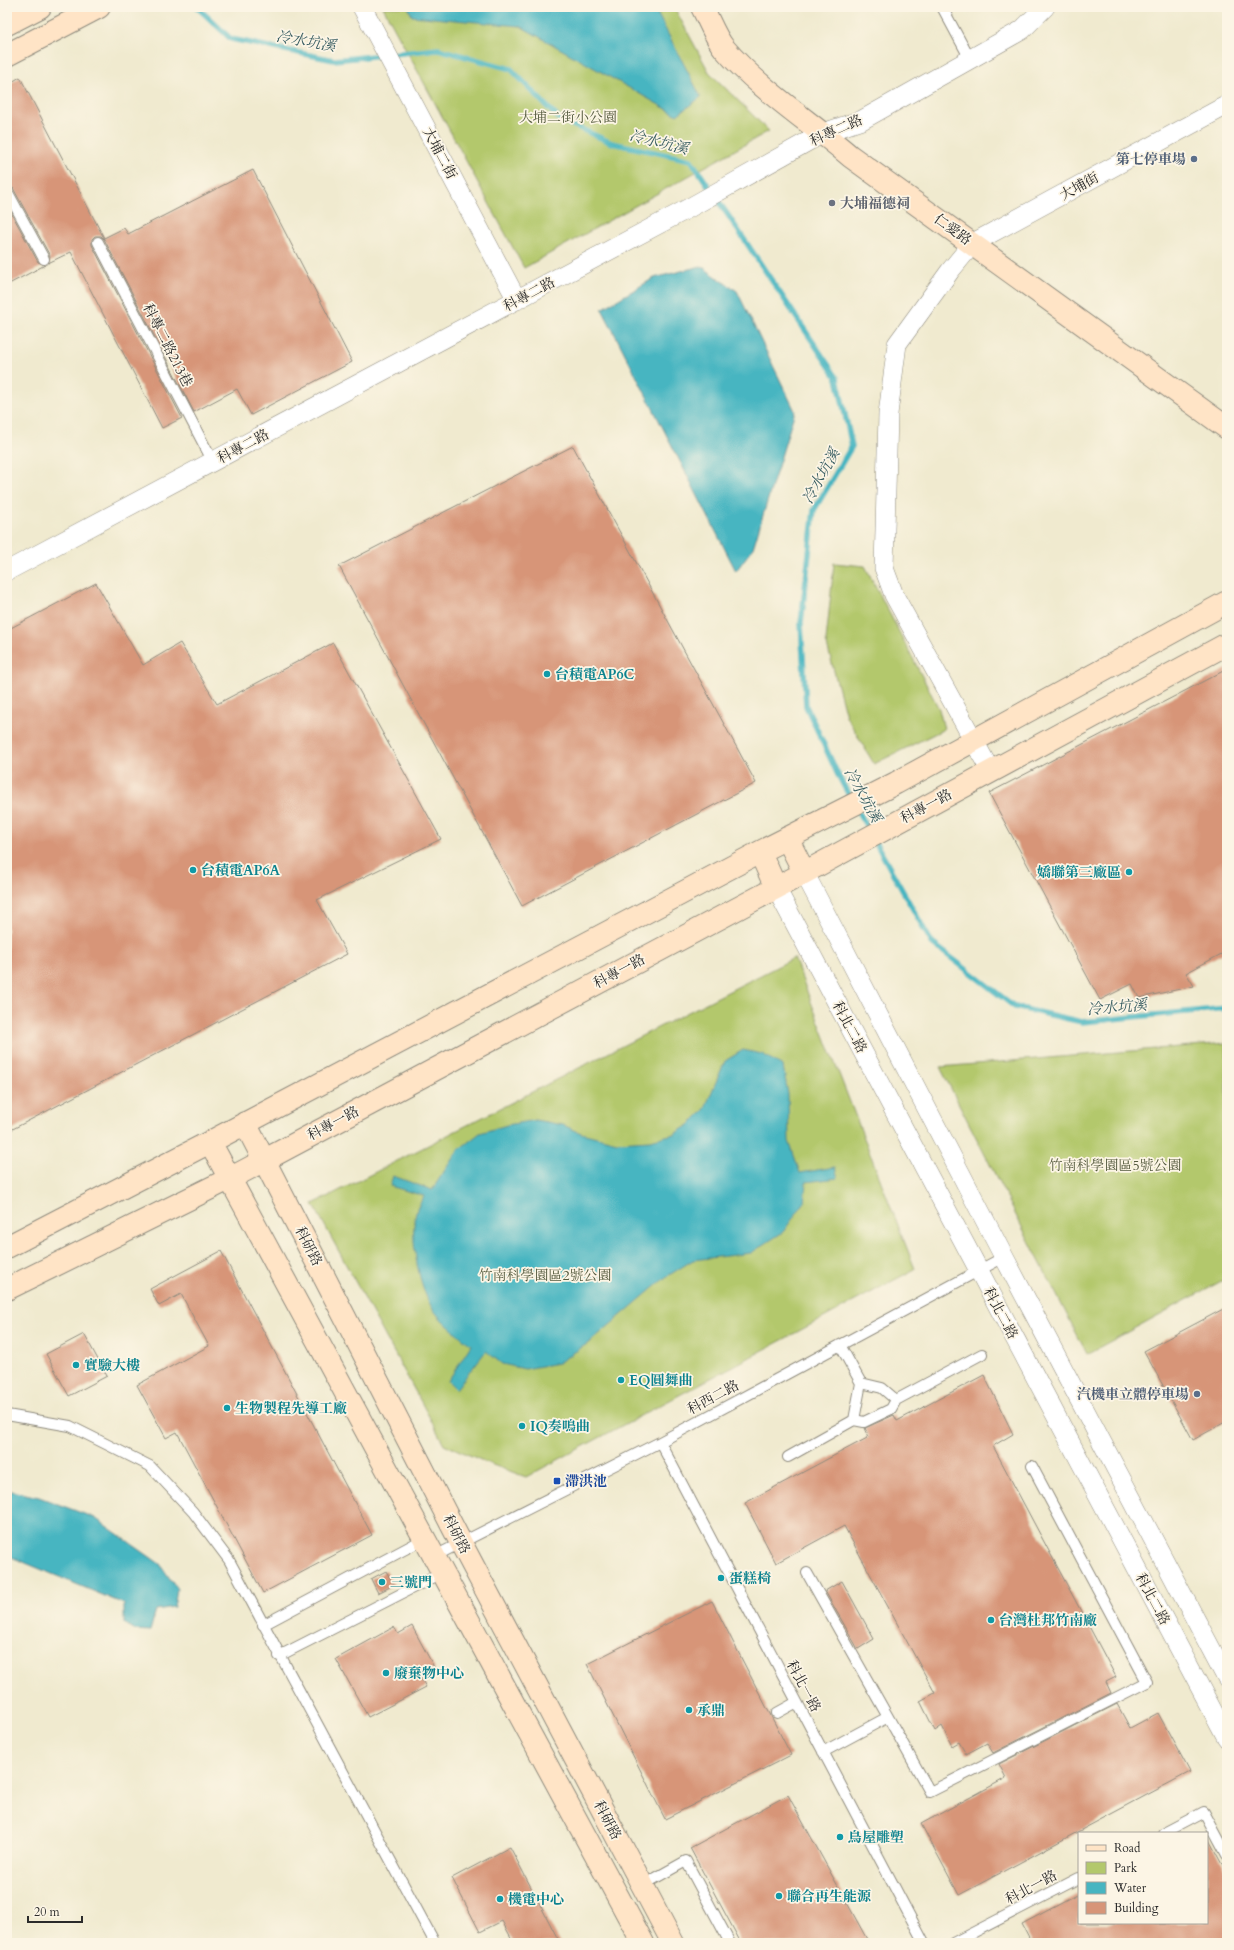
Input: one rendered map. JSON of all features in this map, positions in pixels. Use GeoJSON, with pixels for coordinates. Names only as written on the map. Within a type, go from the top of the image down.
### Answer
{"type":"FeatureCollection","features":[{"type":"Feature","properties":{"kind":"street"},"geometry":{"type":"LineString","coordinates":[[7,55],[99,7]]}},
{"type":"Feature","properties":{"kind":"street","name":"大埔二街"},"geometry":{"type":"LineString","coordinates":[[362,7],[517,300]]}},
{"type":"Feature","properties":{"kind":"street","name":"仁愛路"},"geometry":{"type":"LineString","coordinates":[[702,7],[723,47],[780,102],[823,133],[850,156],[973,243],[1227,428]]}},
{"type":"Feature","properties":{"kind":"street","name":"科專二路"},"geometry":{"type":"LineString","coordinates":[[7,571],[745,178],[823,133],[862,120],[1022,30],[1045,7]]}},
{"type":"Feature","properties":{"kind":"street"},"geometry":{"type":"LineString","coordinates":[[7,24],[33,9]]}},
{"type":"Feature","properties":{"kind":"street","name":"大埔街"},"geometry":{"type":"LineString","coordinates":[[973,243],[1227,105]]}},
{"type":"Feature","properties":{"kind":"street"},"geometry":{"type":"LineString","coordinates":[[973,243],[950,270],[897,344],[888,414],[884,568],[894,595],[991,772]]}},
{"type":"Feature","properties":{"kind":"street"},"geometry":{"type":"LineString","coordinates":[[7,1247],[210,1142],[760,852],[896,783],[1227,602]]}},
{"type":"Feature","properties":{"kind":"street","name":"科專一路"},"geometry":{"type":"LineString","coordinates":[[7,1290],[265,1160],[776,888],[1227,644]]}},
{"type":"Feature","properties":{"kind":"street"},"geometry":{"type":"LineString","coordinates":[[787,838],[804,872]]}},
{"type":"Feature","properties":{"kind":"street"},"geometry":{"type":"LineString","coordinates":[[760,852],[776,888]]}},
{"type":"Feature","properties":{"kind":"street","name":"科北二路"},"geometry":{"type":"LineString","coordinates":[[804,872],[1004,1258],[1227,1679]]}},
{"type":"Feature","properties":{"kind":"street","name":"科北二路"},"geometry":{"type":"LineString","coordinates":[[776,888],[1227,1738]]}},
{"type":"Feature","properties":{"kind":"street","name":"科研路"},"geometry":{"type":"LineString","coordinates":[[245,1123],[461,1543],[673,1943]]}},
{"type":"Feature","properties":{"kind":"street","name":"科研路"},"geometry":{"type":"LineString","coordinates":[[210,1142],[643,1943]]}},
{"type":"Feature","properties":{"kind":"lane"},"geometry":{"type":"LineString","coordinates":[[942,7],[970,59]]}},
{"type":"Feature","properties":{"kind":"lane"},"geometry":{"type":"LineString","coordinates":[[7,190],[44,259]]}},
{"type":"Feature","properties":{"kind":"lane","name":"科專二路213巷"},"geometry":{"type":"LineString","coordinates":[[98,242],[212,462]]}},
{"type":"Feature","properties":{"kind":"lane","name":"科西二路"},"geometry":{"type":"LineString","coordinates":[[433,1556],[660,1442],[1004,1258]]}},
{"type":"Feature","properties":{"kind":"lane"},"geometry":{"type":"LineString","coordinates":[[840,1345],[861,1383],[854,1420]]}},
{"type":"Feature","properties":{"kind":"lane"},"geometry":{"type":"LineString","coordinates":[[788,1457],[854,1420],[864,1422],[891,1409],[896,1400],[982,1354]]}},
{"type":"Feature","properties":{"kind":"lane"},"geometry":{"type":"LineString","coordinates":[[861,1383],[882,1388],[896,1400]]}},
{"type":"Feature","properties":{"kind":"lane"},"geometry":{"type":"LineString","coordinates":[[7,1415],[70,1426],[150,1466],[193,1512],[229,1560],[435,1943]]}},
{"type":"Feature","properties":{"kind":"lane","name":"科北一路"},"geometry":{"type":"LineString","coordinates":[[660,1442],[924,1943]]}},
{"type":"Feature","properties":{"kind":"lane"},"geometry":{"type":"LineString","coordinates":[[807,1573],[930,1792],[1147,1682],[1032,1466]]}},
{"type":"Feature","properties":{"kind":"lane"},"geometry":{"type":"LineString","coordinates":[[263,1625],[433,1556]]}},
{"type":"Feature","properties":{"kind":"lane"},"geometry":{"type":"LineString","coordinates":[[280,1656],[433,1556]]}},
{"type":"Feature","properties":{"kind":"lane"},"geometry":{"type":"LineString","coordinates":[[777,1713],[797,1702]]}},
{"type":"Feature","properties":{"kind":"lane"},"geometry":{"type":"LineString","coordinates":[[823,1752],[888,1717]]}},
{"type":"Feature","properties":{"kind":"lane"},"geometry":{"type":"LineString","coordinates":[[1166,1832],[1204,1812],[1227,1855]]}},
{"type":"Feature","properties":{"kind":"lane"},"geometry":{"type":"LineString","coordinates":[[643,1885],[686,1861],[730,1943]]}},
{"type":"Feature","properties":{"kind":"lane","name":"科北一路"},"geometry":{"type":"LineString","coordinates":[[954,1943],[1078,1879]]}},
{"type":"Feature","properties":{"kind":"green space","name":"大埔二街小公園"},"geometry":{"type":"Polygon","coordinates":[[[383,7],[674,7],[709,72],[769,131],[524,268],[383,7]]]}},
{"type":"Feature","properties":{"kind":"green space"},"geometry":{"type":"Polygon","coordinates":[[[834,563],[865,566],[939,709],[944,729],[874,764],[846,716],[826,641],[834,563]]]}},
{"type":"Feature","properties":{"kind":"green space","name":"竹南科學園區2號公園"},"geometry":{"type":"Polygon","coordinates":[[[794,958],[915,1269],[526,1477],[490,1464],[444,1444],[313,1204],[794,958]]]}},
{"type":"Feature","properties":{"kind":"green space","name":"竹南科學園區5號公園"},"geometry":{"type":"Polygon","coordinates":[[[1227,1043],[1227,1278],[1087,1354],[940,1067],[1227,1043]]]}},
{"type":"Feature","properties":{"kind":"water"},"geometry":{"type":"Polygon","coordinates":[[[408,7],[654,7],[701,97],[677,115],[520,26],[412,16],[408,7]]]}},
{"type":"Feature","properties":{"kind":"water"},"geometry":{"type":"Polygon","coordinates":[[[701,266],[737,291],[795,411],[753,548],[736,571],[602,309],[654,278],[701,266]]]}},
{"type":"Feature","properties":{"kind":"water"},"geometry":{"type":"Polygon","coordinates":[[[743,1050],[762,1054],[783,1066],[788,1094],[789,1141],[800,1173],[835,1167],[838,1178],[806,1182],[804,1203],[783,1232],[751,1253],[693,1260],[666,1277],[590,1342],[558,1363],[525,1369],[502,1364],[486,1351],[456,1389],[448,1381],[471,1345],[439,1317],[431,1306],[419,1274],[416,1261],[414,1235],[414,1223],[418,1207],[424,1196],[390,1186],[393,1176],[432,1190],[458,1150],[480,1133],[507,1125],[535,1120],[563,1125],[581,1133],[617,1142],[650,1140],[674,1134],[689,1125],[704,1110],[725,1061],[743,1050]]]}},
{"type":"Feature","properties":{"kind":"water"},"geometry":{"type":"Polygon","coordinates":[[[7,1490],[39,1497],[95,1518],[160,1564],[177,1589],[174,1607],[156,1610],[150,1631],[134,1630],[124,1623],[124,1604],[9,1556],[7,1557],[7,1490]]]}},
{"type":"Feature","properties":{"kind":"building"},"geometry":{"type":"Polygon","coordinates":[[[20,77],[104,238],[124,228],[128,234],[253,170],[352,362],[251,415],[237,389],[194,412],[104,239],[101,236],[95,236],[92,239],[92,245],[182,418],[162,428],[71,252],[48,263],[50,256],[13,188],[7,185],[7,85],[20,77]]]}},
{"type":"Feature","properties":{"kind":"building"},"geometry":{"type":"Polygon","coordinates":[[[7,205],[38,262],[45,265],[7,285],[7,205]]]}},
{"type":"Feature","properties":{"kind":"building","name":"台積電AP6C"},"geometry":{"type":"Polygon","coordinates":[[[573,446],[756,783],[522,906],[339,566],[573,446]]]}},
{"type":"Feature","properties":{"kind":"building","name":"台積電AP6A"},"geometry":{"type":"Polygon","coordinates":[[[96,583],[143,665],[180,643],[217,704],[333,643],[441,839],[317,900],[347,954],[7,1132],[7,630],[96,583]]]}},
{"type":"Feature","properties":{"kind":"building","name":"嬌聯第三廠區"},"geometry":{"type":"Polygon","coordinates":[[[1227,669],[1227,951],[1186,973],[1194,986],[1139,998],[1132,984],[1100,1000],[989,793],[1227,669]]]}},
{"type":"Feature","properties":{"kind":"building","name":"生物製程先導工廠"},"geometry":{"type":"Polygon","coordinates":[[[221,1251],[372,1535],[263,1593],[177,1432],[166,1438],[137,1385],[209,1346],[181,1294],[159,1306],[150,1289],[221,1251]]]}},
{"type":"Feature","properties":{"kind":"building","name":"汽機車立體停車場"},"geometry":{"type":"Polygon","coordinates":[[[1227,1307],[1227,1421],[1193,1440],[1144,1351],[1227,1307]]]}},
{"type":"Feature","properties":{"kind":"building","name":"實驗大樓"},"geometry":{"type":"Polygon","coordinates":[[[84,1334],[107,1376],[69,1396],[46,1354],[84,1334]]]}},
{"type":"Feature","properties":{"kind":"building","name":"台灣杜邦竹南廠"},"geometry":{"type":"Polygon","coordinates":[[[984,1375],[1013,1434],[993,1446],[1116,1677],[1106,1682],[1111,1693],[993,1753],[987,1743],[966,1754],[959,1742],[952,1746],[942,1726],[935,1731],[920,1701],[935,1693],[844,1526],[776,1563],[745,1503],[869,1437],[865,1428],[894,1415],[897,1421],[984,1375]]]}},
{"type":"Feature","properties":{"kind":"building","name":"三號門"},"geometry":{"type":"Polygon","coordinates":[[[386,1571],[394,1585],[378,1593],[371,1579],[386,1571]]]}},
{"type":"Feature","properties":{"kind":"building"},"geometry":{"type":"Polygon","coordinates":[[[842,1581],[874,1639],[858,1649],[825,1591],[842,1581]]]}},
{"type":"Feature","properties":{"kind":"building","name":"承鼎"},"geometry":{"type":"Polygon","coordinates":[[[712,1601],[791,1755],[665,1819],[587,1664],[712,1601]]]}},
{"type":"Feature","properties":{"kind":"building","name":"廢棄物中心"},"geometry":{"type":"Polygon","coordinates":[[[412,1626],[435,1669],[420,1677],[426,1687],[368,1717],[336,1659],[394,1627],[398,1634],[412,1626]]]}},
{"type":"Feature","properties":{"kind":"building"},"geometry":{"type":"Polygon","coordinates":[[[1117,1704],[1130,1728],[1158,1713],[1190,1772],[959,1895],[921,1824],[1006,1778],[999,1764],[1117,1704]]]}},
{"type":"Feature","properties":{"kind":"building","name":"聯合再生能源"},"geometry":{"type":"Polygon","coordinates":[[[788,1795],[869,1943],[741,1943],[690,1848],[788,1795]]]}},
{"type":"Feature","properties":{"kind":"building"},"geometry":{"type":"Polygon","coordinates":[[[1208,1838],[1227,1874],[1227,1943],[1032,1943],[1022,1924],[1078,1895],[1078,1924],[1208,1924],[1208,1838]]]}},
{"type":"Feature","properties":{"kind":"building","name":"機電中心"},"geometry":{"type":"Polygon","coordinates":[[[510,1847],[560,1943],[514,1943],[502,1921],[480,1932],[452,1878],[510,1847]]]}},
{"type":"Feature","properties":{"kind":"waterway","name":"冷水坑溪"},"geometry":{"type":"LineString","coordinates":[[197,7],[231,39],[334,60],[383,55]]}},
{"type":"Feature","properties":{"kind":"waterway","name":"冷水坑溪"},"geometry":{"type":"LineString","coordinates":[[392,54],[438,49],[511,69],[559,119],[612,143],[691,160],[837,378],[852,446],[814,510],[801,623],[806,706],[838,775],[852,801]]}},
{"type":"Feature","properties":{"kind":"waterway","name":"冷水坑溪"},"geometry":{"type":"LineString","coordinates":[[856,808],[870,832]]}},
{"type":"Feature","properties":{"kind":"waterway","name":"冷水坑溪"},"geometry":{"type":"LineString","coordinates":[[874,840],[932,943],[1015,1007],[1082,1022],[1227,1008]]}},
{"type":"Feature","properties":{"kind":"place","name":"第七停車場"},"geometry":{"type":"Point","coordinates":[1194,159]}},
{"type":"Feature","properties":{"kind":"place","name":"大埔福德祠"},"geometry":{"type":"Point","coordinates":[832,203]}},
{"type":"Feature","properties":{"kind":"place","name":"台積電AP6C"},"geometry":{"type":"Point","coordinates":[547,674]}},
{"type":"Feature","properties":{"kind":"place","name":"台積電AP6A"},"geometry":{"type":"Point","coordinates":[193,870]}},
{"type":"Feature","properties":{"kind":"place","name":"嬌聯第三廠區"},"geometry":{"type":"Point","coordinates":[1129,872]}},
{"type":"Feature","properties":{"kind":"place","name":"實驗大樓"},"geometry":{"type":"Point","coordinates":[76,1365]}},
{"type":"Feature","properties":{"kind":"place","name":"EQ圓舞曲"},"geometry":{"type":"Point","coordinates":[621,1380]}},
{"type":"Feature","properties":{"kind":"place","name":"汽機車立體停車場"},"geometry":{"type":"Point","coordinates":[1197,1394]}},
{"type":"Feature","properties":{"kind":"place","name":"生物製程先導工廠"},"geometry":{"type":"Point","coordinates":[227,1408]}},
{"type":"Feature","properties":{"kind":"place","name":"IQ奏鳴曲"},"geometry":{"type":"Point","coordinates":[522,1426]}},
{"type":"Feature","properties":{"kind":"place","name":"滯洪池"},"geometry":{"type":"Point","coordinates":[557,1481]}},
{"type":"Feature","properties":{"kind":"place","name":"蛋糕椅"},"geometry":{"type":"Point","coordinates":[721,1578]}},
{"type":"Feature","properties":{"kind":"place","name":"三號門"},"geometry":{"type":"Point","coordinates":[382,1582]}},
{"type":"Feature","properties":{"kind":"place","name":"台灣杜邦竹南廠"},"geometry":{"type":"Point","coordinates":[991,1620]}},
{"type":"Feature","properties":{"kind":"place","name":"廢棄物中心"},"geometry":{"type":"Point","coordinates":[386,1673]}},
{"type":"Feature","properties":{"kind":"place","name":"承鼎"},"geometry":{"type":"Point","coordinates":[689,1710]}},
{"type":"Feature","properties":{"kind":"place","name":"鳥屋雕塑"},"geometry":{"type":"Point","coordinates":[840,1837]}},
{"type":"Feature","properties":{"kind":"place","name":"聯合再生能源"},"geometry":{"type":"Point","coordinates":[779,1896]}},
{"type":"Feature","properties":{"kind":"place","name":"機電中心"},"geometry":{"type":"Point","coordinates":[500,1899]}}]}
